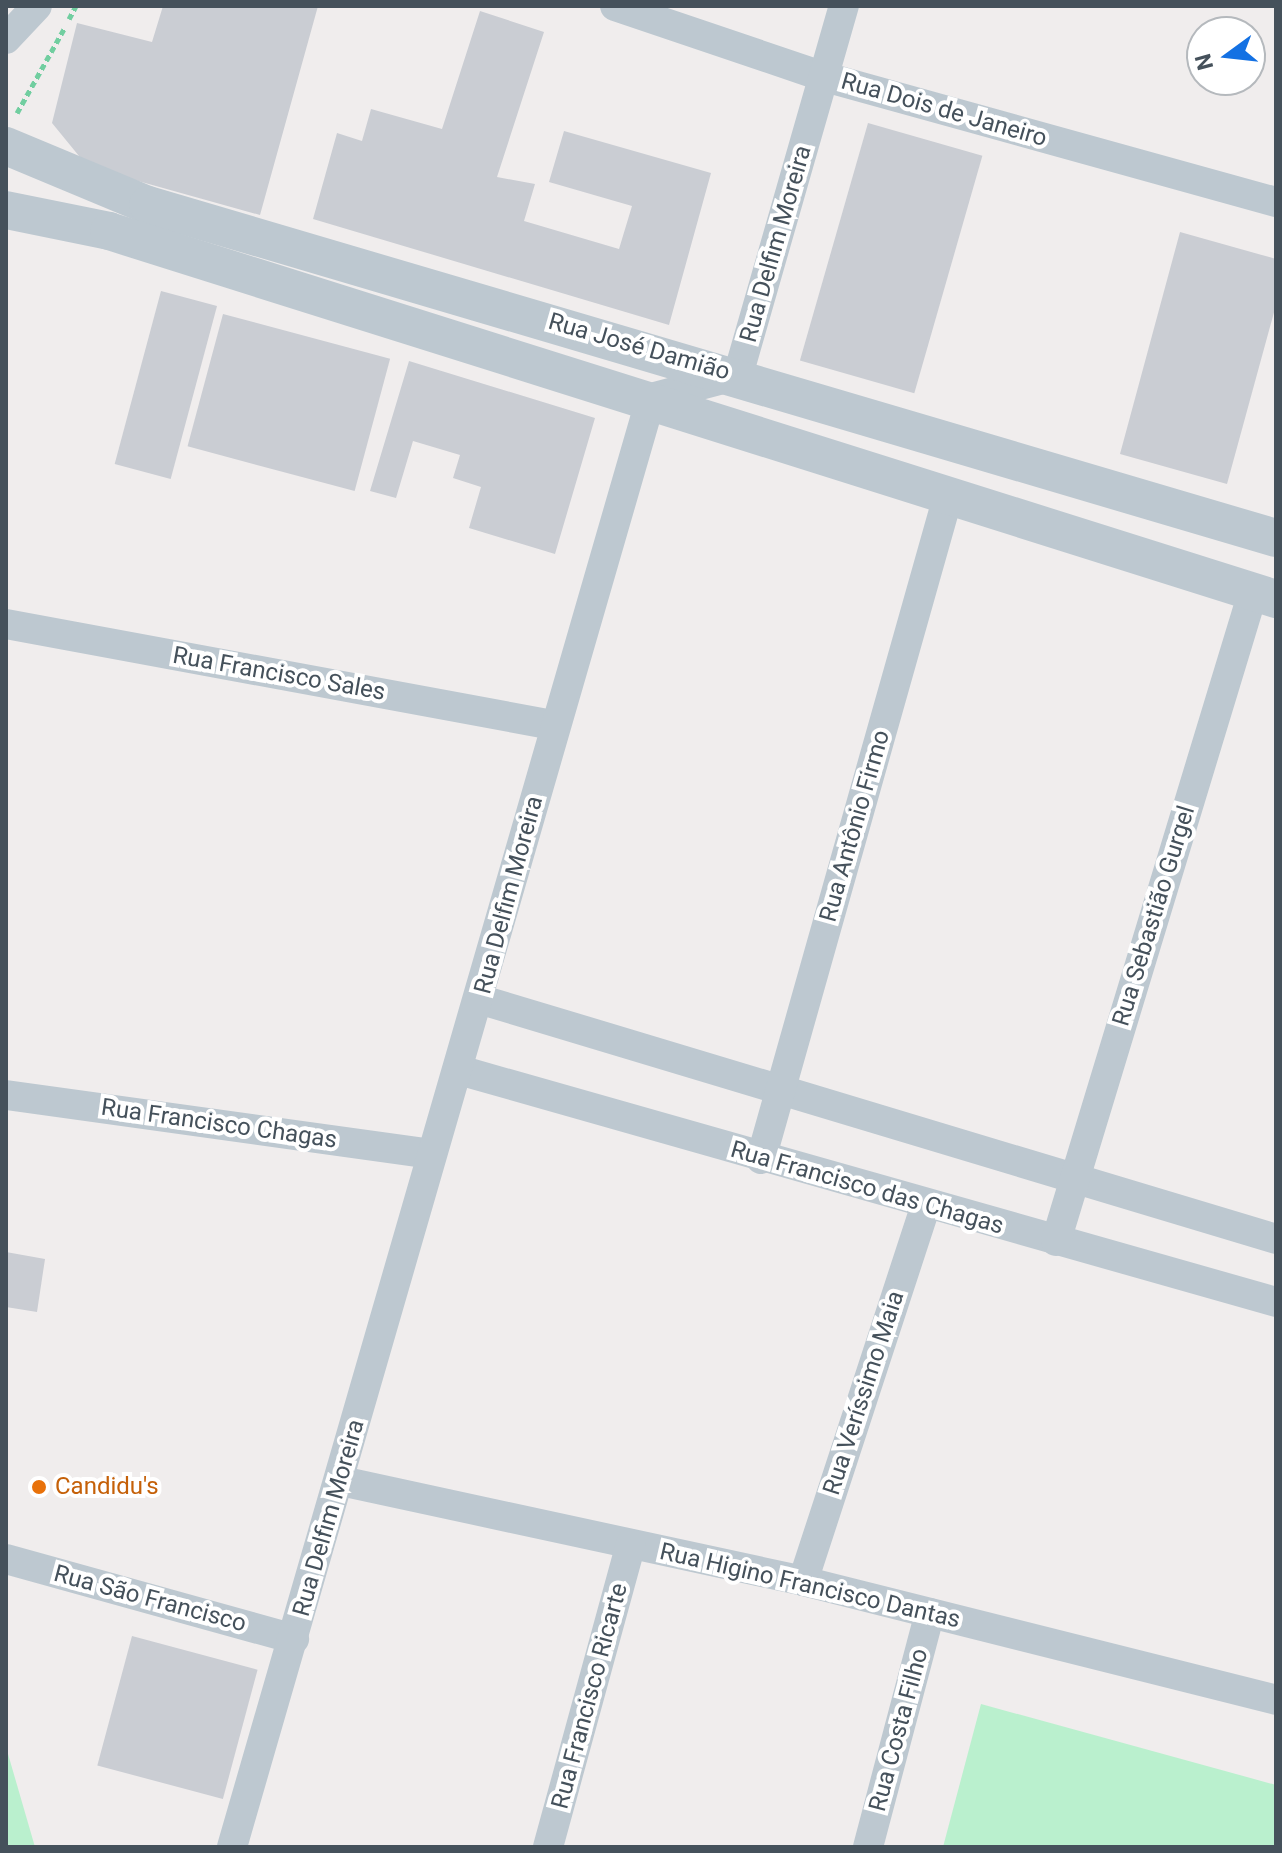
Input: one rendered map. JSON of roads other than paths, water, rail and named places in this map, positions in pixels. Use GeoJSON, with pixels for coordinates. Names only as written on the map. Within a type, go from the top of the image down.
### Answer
{"type":"FeatureCollection","features":[{"type":"Feature","properties":{"kind":"street"},"geometry":{"type":"LineString","coordinates":[[6,39],[37,6]]}},
{"type":"Feature","properties":{"kind":"street","name":"Rua Dois de Janeiro"},"geometry":{"type":"LineString","coordinates":[[615,6],[825,77],[1276,202]]}},
{"type":"Feature","properties":{"kind":"street","name":"Rua Delfim Moreira"},"geometry":{"type":"LineString","coordinates":[[232,1847],[341,1481],[431,1154],[482,1000],[553,725],[651,398],[738,375],[844,6]]}},
{"type":"Feature","properties":{"kind":"street","name":"Rua José Damião"},"geometry":{"type":"LineString","coordinates":[[6,146],[148,205],[738,375],[1276,538]]}},
{"type":"Feature","properties":{"kind":"street","name":"Rua José Damião"},"geometry":{"type":"LineString","coordinates":[[6,210],[109,231],[651,398],[1264,596]]}},
{"type":"Feature","properties":{"kind":"street","name":"Rua Antônio Firmo"},"geometry":{"type":"LineString","coordinates":[[761,1159],[949,493]]}},
{"type":"Feature","properties":{"kind":"street"},"geometry":{"type":"LineString","coordinates":[[1129,552],[1144,498]]}},
{"type":"Feature","properties":{"kind":"street","name":"Rua Sebastião Gurgel"},"geometry":{"type":"LineString","coordinates":[[1056,1241],[1264,596]]}},
{"type":"Feature","properties":{"kind":"street","name":"Rua Francisco Sales"},"geometry":{"type":"LineString","coordinates":[[6,624],[553,725]]}},
{"type":"Feature","properties":{"kind":"street"},"geometry":{"type":"LineString","coordinates":[[482,1000],[779,1095],[1276,1239]]}},
{"type":"Feature","properties":{"kind":"street","name":"Rua Francisco das Chagas"},"geometry":{"type":"LineString","coordinates":[[459,1070],[761,1159],[1276,1302]]}},
{"type":"Feature","properties":{"kind":"street","name":"Rua Francisco Chagas"},"geometry":{"type":"LineString","coordinates":[[6,1095],[431,1154]]}},
{"type":"Feature","properties":{"kind":"street","name":"Rua Veríssimo Maia"},"geometry":{"type":"LineString","coordinates":[[803,1581],[926,1205]]}},
{"type":"Feature","properties":{"kind":"street","name":"Rua Higino Francisco Dantas"},"geometry":{"type":"LineString","coordinates":[[341,1481],[803,1581],[1276,1700]]}},
{"type":"Feature","properties":{"kind":"street","name":"Rua Francisco Ricarte"},"geometry":{"type":"LineString","coordinates":[[548,1847],[631,1544]]}},
{"type":"Feature","properties":{"kind":"street","name":"Rua São Francisco"},"geometry":{"type":"LineString","coordinates":[[6,1559],[294,1639]]}},
{"type":"Feature","properties":{"kind":"street","name":"Rua Costa Filho"},"geometry":{"type":"LineString","coordinates":[[868,1847],[930,1613]]}},
{"type":"Feature","properties":{"kind":"place","name":"Candidu's"},"geometry":{"type":"Point","coordinates":[39,1487]}}]}
